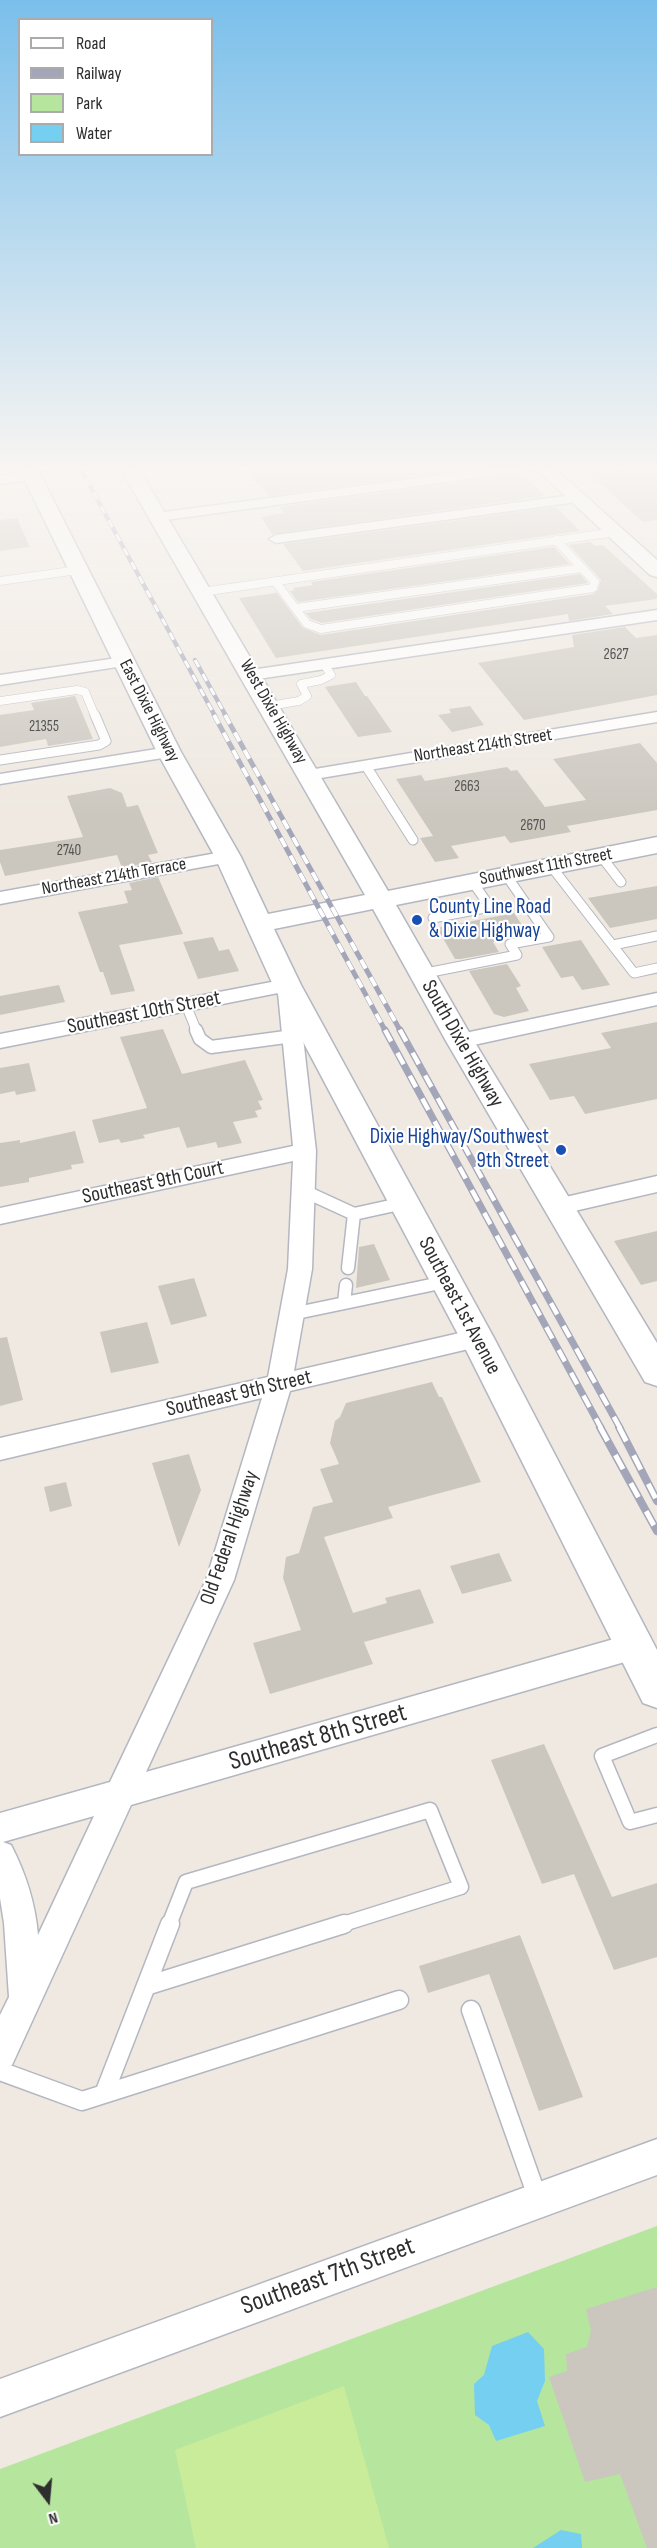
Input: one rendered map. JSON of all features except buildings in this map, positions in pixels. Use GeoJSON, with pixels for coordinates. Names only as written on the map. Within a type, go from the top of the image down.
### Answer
{"type":"FeatureCollection","features":[{"type":"Feature","properties":{"kind":"main road","name":"East Dixie Highway"},"geometry":{"type":"LineString","coordinates":[[84,583],[169,752],[228,857],[259,924]]}},
{"type":"Feature","properties":{"kind":"main road","name":"West Dixie Highway"},"geometry":{"type":"LineString","coordinates":[[197,583],[379,900]]}},
{"type":"Feature","properties":{"kind":"main road","name":"Southwest 11th Street"},"geometry":{"type":"LineString","coordinates":[[259,924],[657,845]]}},
{"type":"Feature","properties":{"kind":"main road","name":"South Dixie Highway"},"geometry":{"type":"LineString","coordinates":[[379,900],[557,1207],[657,1373]]}},
{"type":"Feature","properties":{"kind":"main road","name":"Southeast 1st Avenue"},"geometry":{"type":"LineString","coordinates":[[259,924],[287,985],[477,1338],[657,1690]]}},
{"type":"Feature","properties":{"kind":"street"},"geometry":{"type":"LineString","coordinates":[[251,675],[657,615]]}},
{"type":"Feature","properties":{"kind":"street"},"geometry":{"type":"LineString","coordinates":[[0,681],[123,662]]}},
{"type":"Feature","properties":{"kind":"street","name":"Northeast 214th Street"},"geometry":{"type":"LineString","coordinates":[[309,775],[657,717]]}},
{"type":"Feature","properties":{"kind":"street"},"geometry":{"type":"LineString","coordinates":[[0,779],[169,752]]}},
{"type":"Feature","properties":{"kind":"street","name":"Northeast 214th Terrace"},"geometry":{"type":"LineString","coordinates":[[0,898],[228,857]]}},
{"type":"Feature","properties":{"kind":"street","name":"Southeast 10th Street"},"geometry":{"type":"LineString","coordinates":[[0,1041],[287,985]]}},
{"type":"Feature","properties":{"kind":"street","name":"Old Federal Highway"},"geometry":{"type":"LineString","coordinates":[[0,2053],[220,1580],[279,1385],[300,1269],[305,1151],[287,985]]}},
{"type":"Feature","properties":{"kind":"street"},"geometry":{"type":"LineString","coordinates":[[460,1041],[657,999]]}},
{"type":"Feature","properties":{"kind":"street","name":"Southeast 9th Court"},"geometry":{"type":"LineString","coordinates":[[0,1216],[305,1151]]}},
{"type":"Feature","properties":{"kind":"street"},"geometry":{"type":"LineString","coordinates":[[557,1207],[657,1184]]}},
{"type":"Feature","properties":{"kind":"street","name":"Southeast 9th Street"},"geometry":{"type":"LineString","coordinates":[[0,1449],[477,1338]]}},
{"type":"Feature","properties":{"kind":"street","name":"Southeast 8th Street"},"geometry":{"type":"LineString","coordinates":[[0,1828],[635,1646]]}},
{"type":"Feature","properties":{"kind":"street"},"geometry":{"type":"LineString","coordinates":[[0,1856],[12,1878],[21,1918],[24,2000]]}},
{"type":"Feature","properties":{"kind":"street","name":"Southeast 7th Street"},"geometry":{"type":"LineString","coordinates":[[0,2398],[657,2157]]}},
{"type":"Feature","properties":{"kind":"lane"},"geometry":{"type":"LineString","coordinates":[[202,592],[262,583]]}},
{"type":"Feature","properties":{"kind":"lane"},"geometry":{"type":"LineString","coordinates":[[276,583],[307,624],[321,629],[593,588],[595,583]]}},
{"type":"Feature","properties":{"kind":"lane"},"geometry":{"type":"LineString","coordinates":[[296,608],[475,583]]}},
{"type":"Feature","properties":{"kind":"lane"},"geometry":{"type":"LineString","coordinates":[[269,706],[299,700],[307,696],[301,684],[321,680],[331,675],[324,664]]}},
{"type":"Feature","properties":{"kind":"lane"},"geometry":{"type":"LineString","coordinates":[[0,701],[77,690],[86,692],[106,741],[99,745],[0,760]]}},
{"type":"Feature","properties":{"kind":"lane"},"geometry":{"type":"LineString","coordinates":[[366,766],[413,840]]}},
{"type":"Feature","properties":{"kind":"lane"},"geometry":{"type":"LineString","coordinates":[[601,856],[621,882]]}},
{"type":"Feature","properties":{"kind":"lane"},"geometry":{"type":"LineString","coordinates":[[551,866],[634,973],[657,968]]}},
{"type":"Feature","properties":{"kind":"lane"},"geometry":{"type":"LineString","coordinates":[[421,974],[517,955],[510,942],[549,937],[506,875]]}},
{"type":"Feature","properties":{"kind":"lane"},"geometry":{"type":"LineString","coordinates":[[472,881],[496,917]]}},
{"type":"Feature","properties":{"kind":"lane"},"geometry":{"type":"LineString","coordinates":[[433,918],[490,907]]}},
{"type":"Feature","properties":{"kind":"lane"},"geometry":{"type":"LineString","coordinates":[[613,945],[657,936]]}},
{"type":"Feature","properties":{"kind":"lane"},"geometry":{"type":"LineString","coordinates":[[186,1005],[200,1039],[211,1047],[293,1036]]}},
{"type":"Feature","properties":{"kind":"lane"},"geometry":{"type":"LineString","coordinates":[[304,1191],[354,1214],[404,1203]]}},
{"type":"Feature","properties":{"kind":"lane"},"geometry":{"type":"LineString","coordinates":[[348,1268],[354,1214]]}},
{"type":"Feature","properties":{"kind":"lane"},"geometry":{"type":"LineString","coordinates":[[292,1314],[447,1281]]}},
{"type":"Feature","properties":{"kind":"lane"},"geometry":{"type":"LineString","coordinates":[[344,1303],[346,1285]]}},
{"type":"Feature","properties":{"kind":"lane"},"geometry":{"type":"LineString","coordinates":[[657,1736],[602,1756],[630,1822],[657,1815]]}},
{"type":"Feature","properties":{"kind":"lane"},"geometry":{"type":"LineString","coordinates":[[104,2094],[186,1882],[430,1810],[461,1887],[146,1986]]}},
{"type":"Feature","properties":{"kind":"lane"},"geometry":{"type":"LineString","coordinates":[[0,2071],[82,2101],[399,2000]]}},
{"type":"Feature","properties":{"kind":"lane"},"geometry":{"type":"LineString","coordinates":[[471,2010],[538,2200]]}},
{"type":"Feature","properties":{"kind":"green space"},"geometry":{"type":"Polygon","coordinates":[[[657,2226],[657,2548],[0,2548],[0,2469],[657,2226]]]}},
{"type":"Feature","properties":{"kind":"green space"},"geometry":{"type":"Polygon","coordinates":[[[344,2386],[389,2548],[196,2548],[175,2450],[344,2386]]]}},
{"type":"Feature","properties":{"kind":"water"},"geometry":{"type":"Polygon","coordinates":[[[528,2332],[544,2349],[545,2381],[537,2401],[545,2426],[496,2441],[489,2425],[475,2415],[474,2384],[484,2375],[492,2346],[528,2332]]]}},
{"type":"Feature","properties":{"kind":"water"},"geometry":{"type":"Polygon","coordinates":[[[561,2530],[581,2534],[582,2548],[533,2548],[561,2530]]]}},
{"type":"Feature","properties":{"kind":"railway"},"geometry":{"type":"LineString","coordinates":[[143,583],[215,716]]}},
{"type":"Feature","properties":{"kind":"railway"},"geometry":{"type":"LineString","coordinates":[[195,660],[226,716]]}},
{"type":"Feature","properties":{"kind":"railway"},"geometry":{"type":"LineString","coordinates":[[214,715],[386,1032]]}},
{"type":"Feature","properties":{"kind":"railway"},"geometry":{"type":"LineString","coordinates":[[225,715],[401,1032]]}},
{"type":"Feature","properties":{"kind":"railway"},"geometry":{"type":"LineString","coordinates":[[385,1030],[601,1428]]}},
{"type":"Feature","properties":{"kind":"railway"},"geometry":{"type":"LineString","coordinates":[[400,1030],[620,1428]]}},
{"type":"Feature","properties":{"kind":"railway"},"geometry":{"type":"LineString","coordinates":[[600,1427],[657,1531]]}},
{"type":"Feature","properties":{"kind":"railway"},"geometry":{"type":"LineString","coordinates":[[619,1427],[657,1501]]}},
{"type":"Feature","properties":{"kind":"place","name":"County Line Road & Dixie Highway"},"geometry":{"type":"Point","coordinates":[417,920]}},
{"type":"Feature","properties":{"kind":"place","name":"Dixie Highway/Southwest 9th Street"},"geometry":{"type":"Point","coordinates":[561,1150]}}]}
